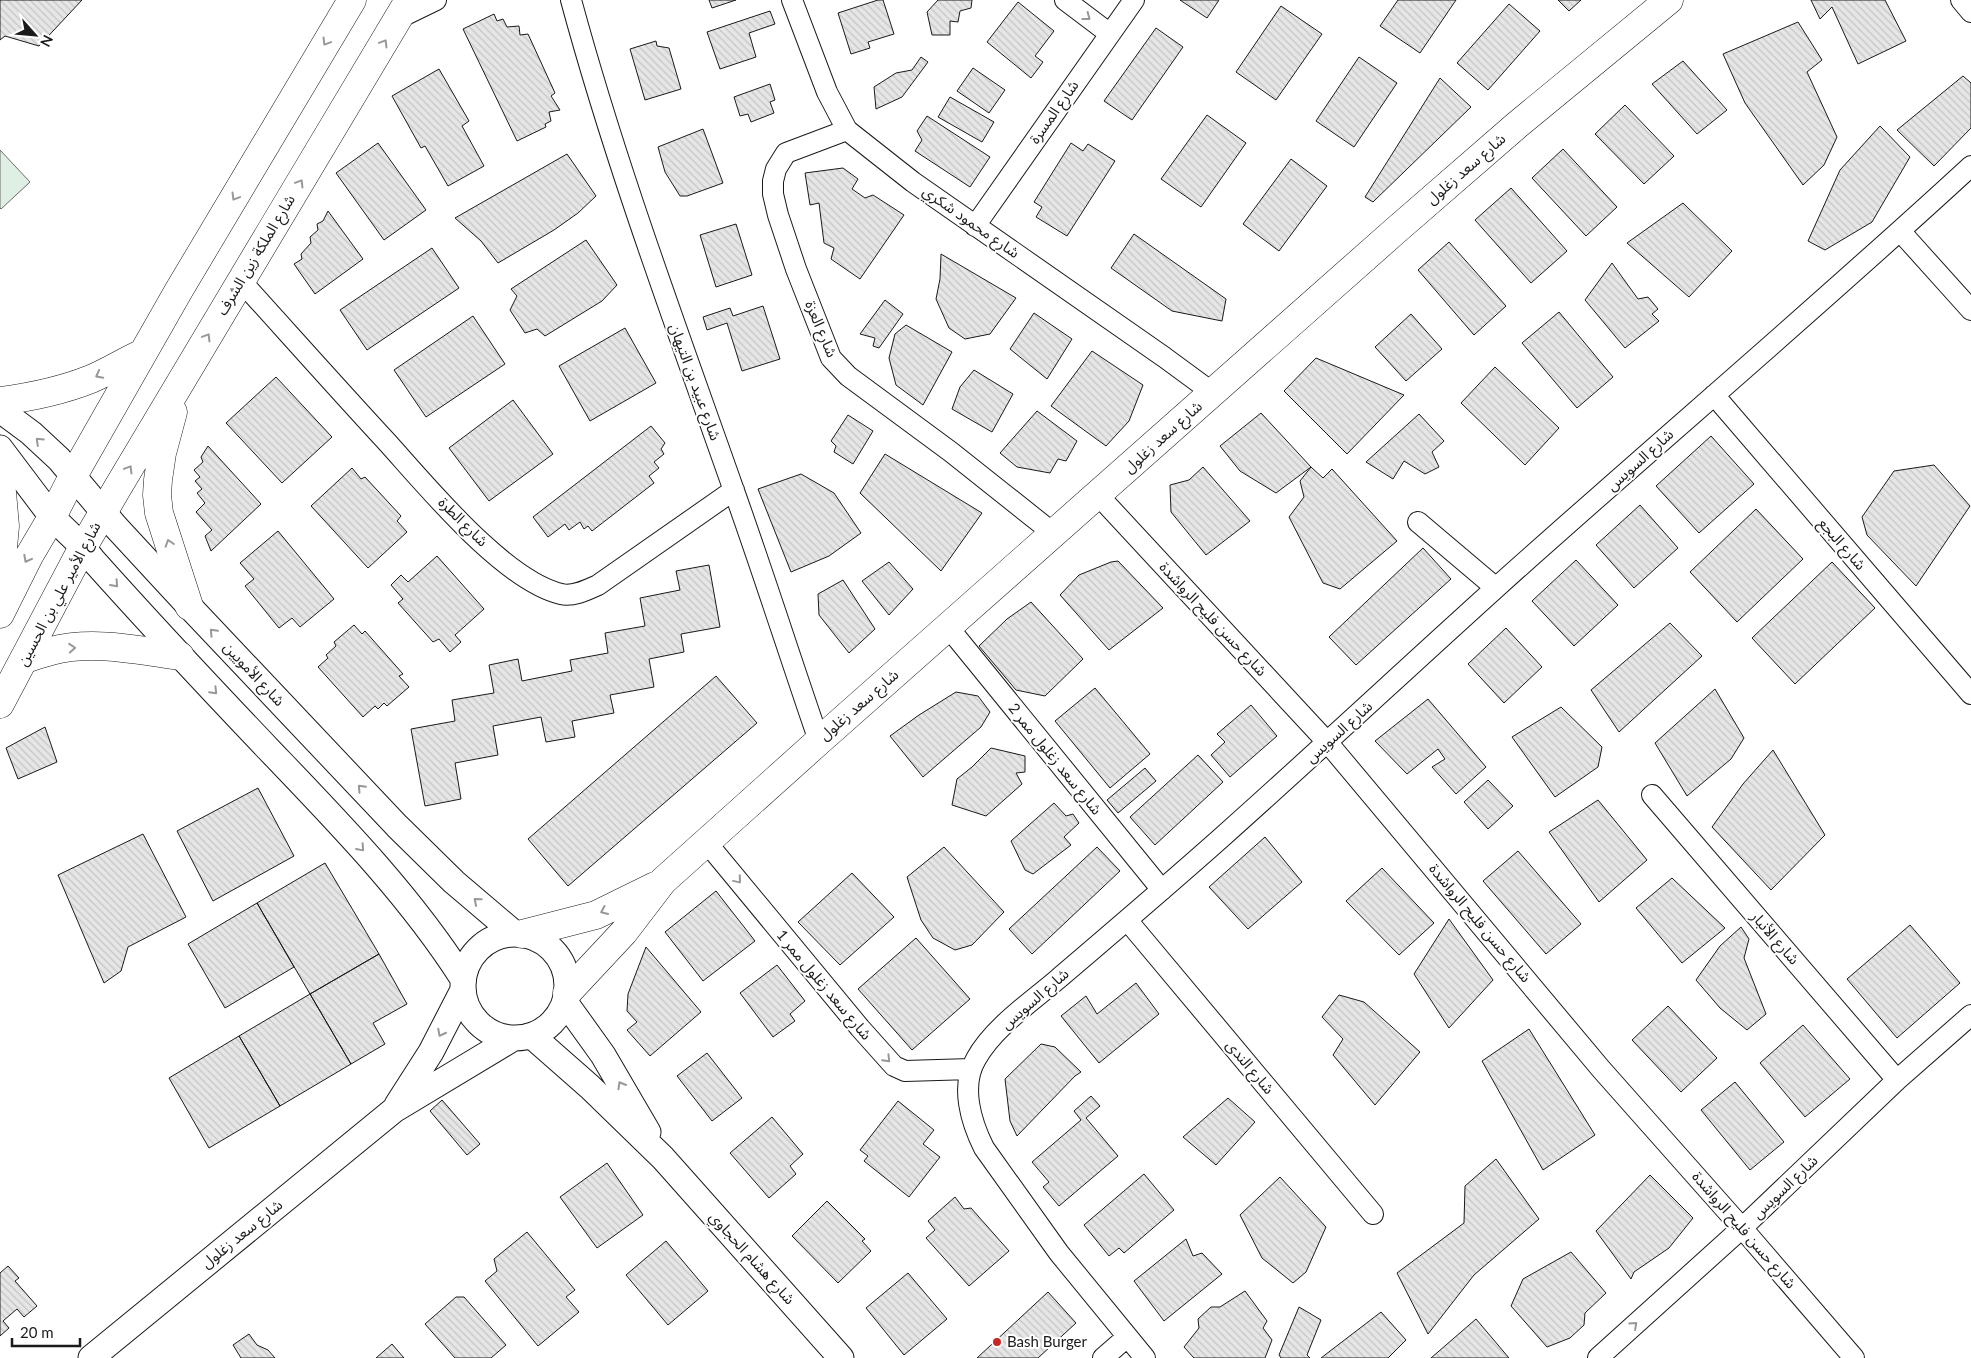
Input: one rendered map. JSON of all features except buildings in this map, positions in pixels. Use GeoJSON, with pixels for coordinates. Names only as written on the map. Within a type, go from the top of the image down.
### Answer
{"type":"FeatureCollection","features":[{"type":"Feature","properties":{"kind":"main road"},"geometry":{"type":"LineString","coordinates":[[0,614],[29,556],[143,353],[352,0]]}},
{"type":"Feature","properties":{"kind":"main road","name":"شارع سعد زغلول"},"geometry":{"type":"LineString","coordinates":[[566,997],[624,932],[663,882],[818,741],[1517,124],[1669,0]]}},
{"type":"Feature","properties":{"kind":"main road","name":"شارع الملكة زين الشرف"},"geometry":{"type":"LineString","coordinates":[[104,511],[404,9]]}},
{"type":"Feature","properties":{"kind":"main road"},"geometry":{"type":"LineString","coordinates":[[0,401],[45,395],[67,388],[93,378],[143,353]]}},
{"type":"Feature","properties":{"kind":"main road"},"geometry":{"type":"LineString","coordinates":[[182,378],[162,453],[157,495],[159,512],[189,606]]}},
{"type":"Feature","properties":{"kind":"main road"},"geometry":{"type":"LineString","coordinates":[[0,470],[5,526],[0,582]]}},
{"type":"Feature","properties":{"kind":"main road","name":"شارع الأمير علي بن الحسين"},"geometry":{"type":"LineString","coordinates":[[0,704],[104,511]]}},
{"type":"Feature","properties":{"kind":"main road"},"geometry":{"type":"LineString","coordinates":[[25,659],[52,650],[99,646],[130,648],[180,656]]}},
{"type":"Feature","properties":{"kind":"main road","name":"شارع سعد زغلول"},"geometry":{"type":"LineString","coordinates":[[518,934],[596,915],[663,882]]}},
{"type":"Feature","properties":{"kind":"street"},"geometry":{"type":"LineString","coordinates":[[404,9],[436,0]]}},
{"type":"Feature","properties":{"kind":"street","name":"شارع عبيد بن التيهان"},"geometry":{"type":"LineString","coordinates":[[557,0],[577,21]]}},
{"type":"Feature","properties":{"kind":"street","name":"شارع عبيد بن التيهان"},"geometry":{"type":"LineString","coordinates":[[571,0],[614,147],[649,256],[734,490],[818,741]]}},
{"type":"Feature","properties":{"kind":"street","name":"شارع محمود شكري"},"geometry":{"type":"LineString","coordinates":[[792,0],[827,92],[847,130],[885,161],[975,226],[1213,393]]}},
{"type":"Feature","properties":{"kind":"street"},"geometry":{"type":"LineString","coordinates":[[1065,0],[1110,34]]}},
{"type":"Feature","properties":{"kind":"street","name":"شارع المسرة"},"geometry":{"type":"LineString","coordinates":[[975,226],[1134,0]]}},
{"type":"Feature","properties":{"kind":"street"},"geometry":{"type":"LineString","coordinates":[[1960,0],[1971,12]]}},
{"type":"Feature","properties":{"kind":"street","name":"شارع العزة"},"geometry":{"type":"LineString","coordinates":[[847,130],[786,153],[776,169],[773,181],[773,194],[778,215],[796,269],[831,358],[848,376],[952,452],[1053,533]]}},
{"type":"Feature","properties":{"kind":"street","name":"شارع السويس"},"geometry":{"type":"LineString","coordinates":[[1145,1358],[1059,1253],[984,1148],[971,1115],[968,1092],[971,1069],[977,1057],[1006,1023],[1162,890],[1328,743],[1496,588],[1971,166]]}},
{"type":"Feature","properties":{"kind":"street"},"geometry":{"type":"LineString","coordinates":[[1900,231],[1971,310]]}},
{"type":"Feature","properties":{"kind":"street","name":"شارع الطرة"},"geometry":{"type":"LineString","coordinates":[[241,280],[451,512],[504,562],[548,590],[564,595],[578,593],[598,585],[734,490]]}},
{"type":"Feature","properties":{"kind":"street","name":"شارع البجع"},"geometry":{"type":"LineString","coordinates":[[1714,395],[1971,694]]}},
{"type":"Feature","properties":{"kind":"street","name":"شارع الأمويين"},"geometry":{"type":"LineString","coordinates":[[0,410],[31,433],[59,459],[115,526],[397,826],[454,882],[518,934]]}},
{"type":"Feature","properties":{"kind":"street"},"geometry":{"type":"LineString","coordinates":[[0,448],[52,517],[83,547],[180,656],[353,839],[424,923],[463,984]]}},
{"type":"Feature","properties":{"kind":"street","name":"شارع حسن فليح الرواشدة"},"geometry":{"type":"LineString","coordinates":[[1098,495],[1328,743],[1601,1069],[1854,1358]]}},
{"type":"Feature","properties":{"kind":"street"},"geometry":{"type":"LineString","coordinates":[[1418,522],[1496,588]]}},
{"type":"Feature","properties":{"kind":"street","name":"شارع سعد زغلول ممر 2"},"geometry":{"type":"LineString","coordinates":[[948,627],[1162,890]]}},
{"type":"Feature","properties":{"kind":"street","name":"شارع الأنبار"},"geometry":{"type":"LineString","coordinates":[[1652,795],[1897,1080]]}},
{"type":"Feature","properties":{"kind":"street","name":"شارع سعد زغلول ممر 1"},"geometry":{"type":"LineString","coordinates":[[706,843],[860,1028],[894,1066],[905,1071],[971,1069]]}},
{"type":"Feature","properties":{"kind":"street","name":"شارع الندى"},"geometry":{"type":"LineString","coordinates":[[1127,920],[1373,1214]]}},
{"type":"Feature","properties":{"kind":"street"},"geometry":{"type":"LineString","coordinates":[[518,934],[537,938],[551,948],[561,961],[567,976],[566,997],[558,1017],[546,1029],[522,1038],[497,1036],[484,1029],[469,1011],[466,1005],[463,984],[469,961],[480,947],[496,937],[518,934]]}},
{"type":"Feature","properties":{"kind":"street","name":"شارع سعد زغلول"},"geometry":{"type":"LineString","coordinates":[[394,1110],[431,1052],[463,984]]}},
{"type":"Feature","properties":{"kind":"street","name":"شارع هشام الحجاوي"},"geometry":{"type":"LineString","coordinates":[[566,997],[603,1055],[663,1158]]}},
{"type":"Feature","properties":{"kind":"street","name":"شارع السويس"},"geometry":{"type":"LineString","coordinates":[[1598,1358],[1742,1228],[1897,1080],[1971,1015]]}},
{"type":"Feature","properties":{"kind":"street","name":"شارع سعد زغلول"},"geometry":{"type":"LineString","coordinates":[[91,1358],[394,1110],[522,1038]]}},
{"type":"Feature","properties":{"kind":"street","name":"شارع هشام الحجاوي"},"geometry":{"type":"LineString","coordinates":[[522,1038],[590,1087],[663,1158],[841,1358]]}},
{"type":"Feature","properties":{"kind":"street"},"geometry":{"type":"LineString","coordinates":[[1103,1358],[1127,1336]]}},
{"type":"Feature","properties":{"kind":"green space"},"geometry":{"type":"Polygon","coordinates":[[[0,150],[30,182],[1,209],[0,208],[0,150]]]}},
{"type":"Feature","properties":{"kind":"place","name":"Bash Burger"},"geometry":{"type":"Point","coordinates":[997,1342]}}]}
